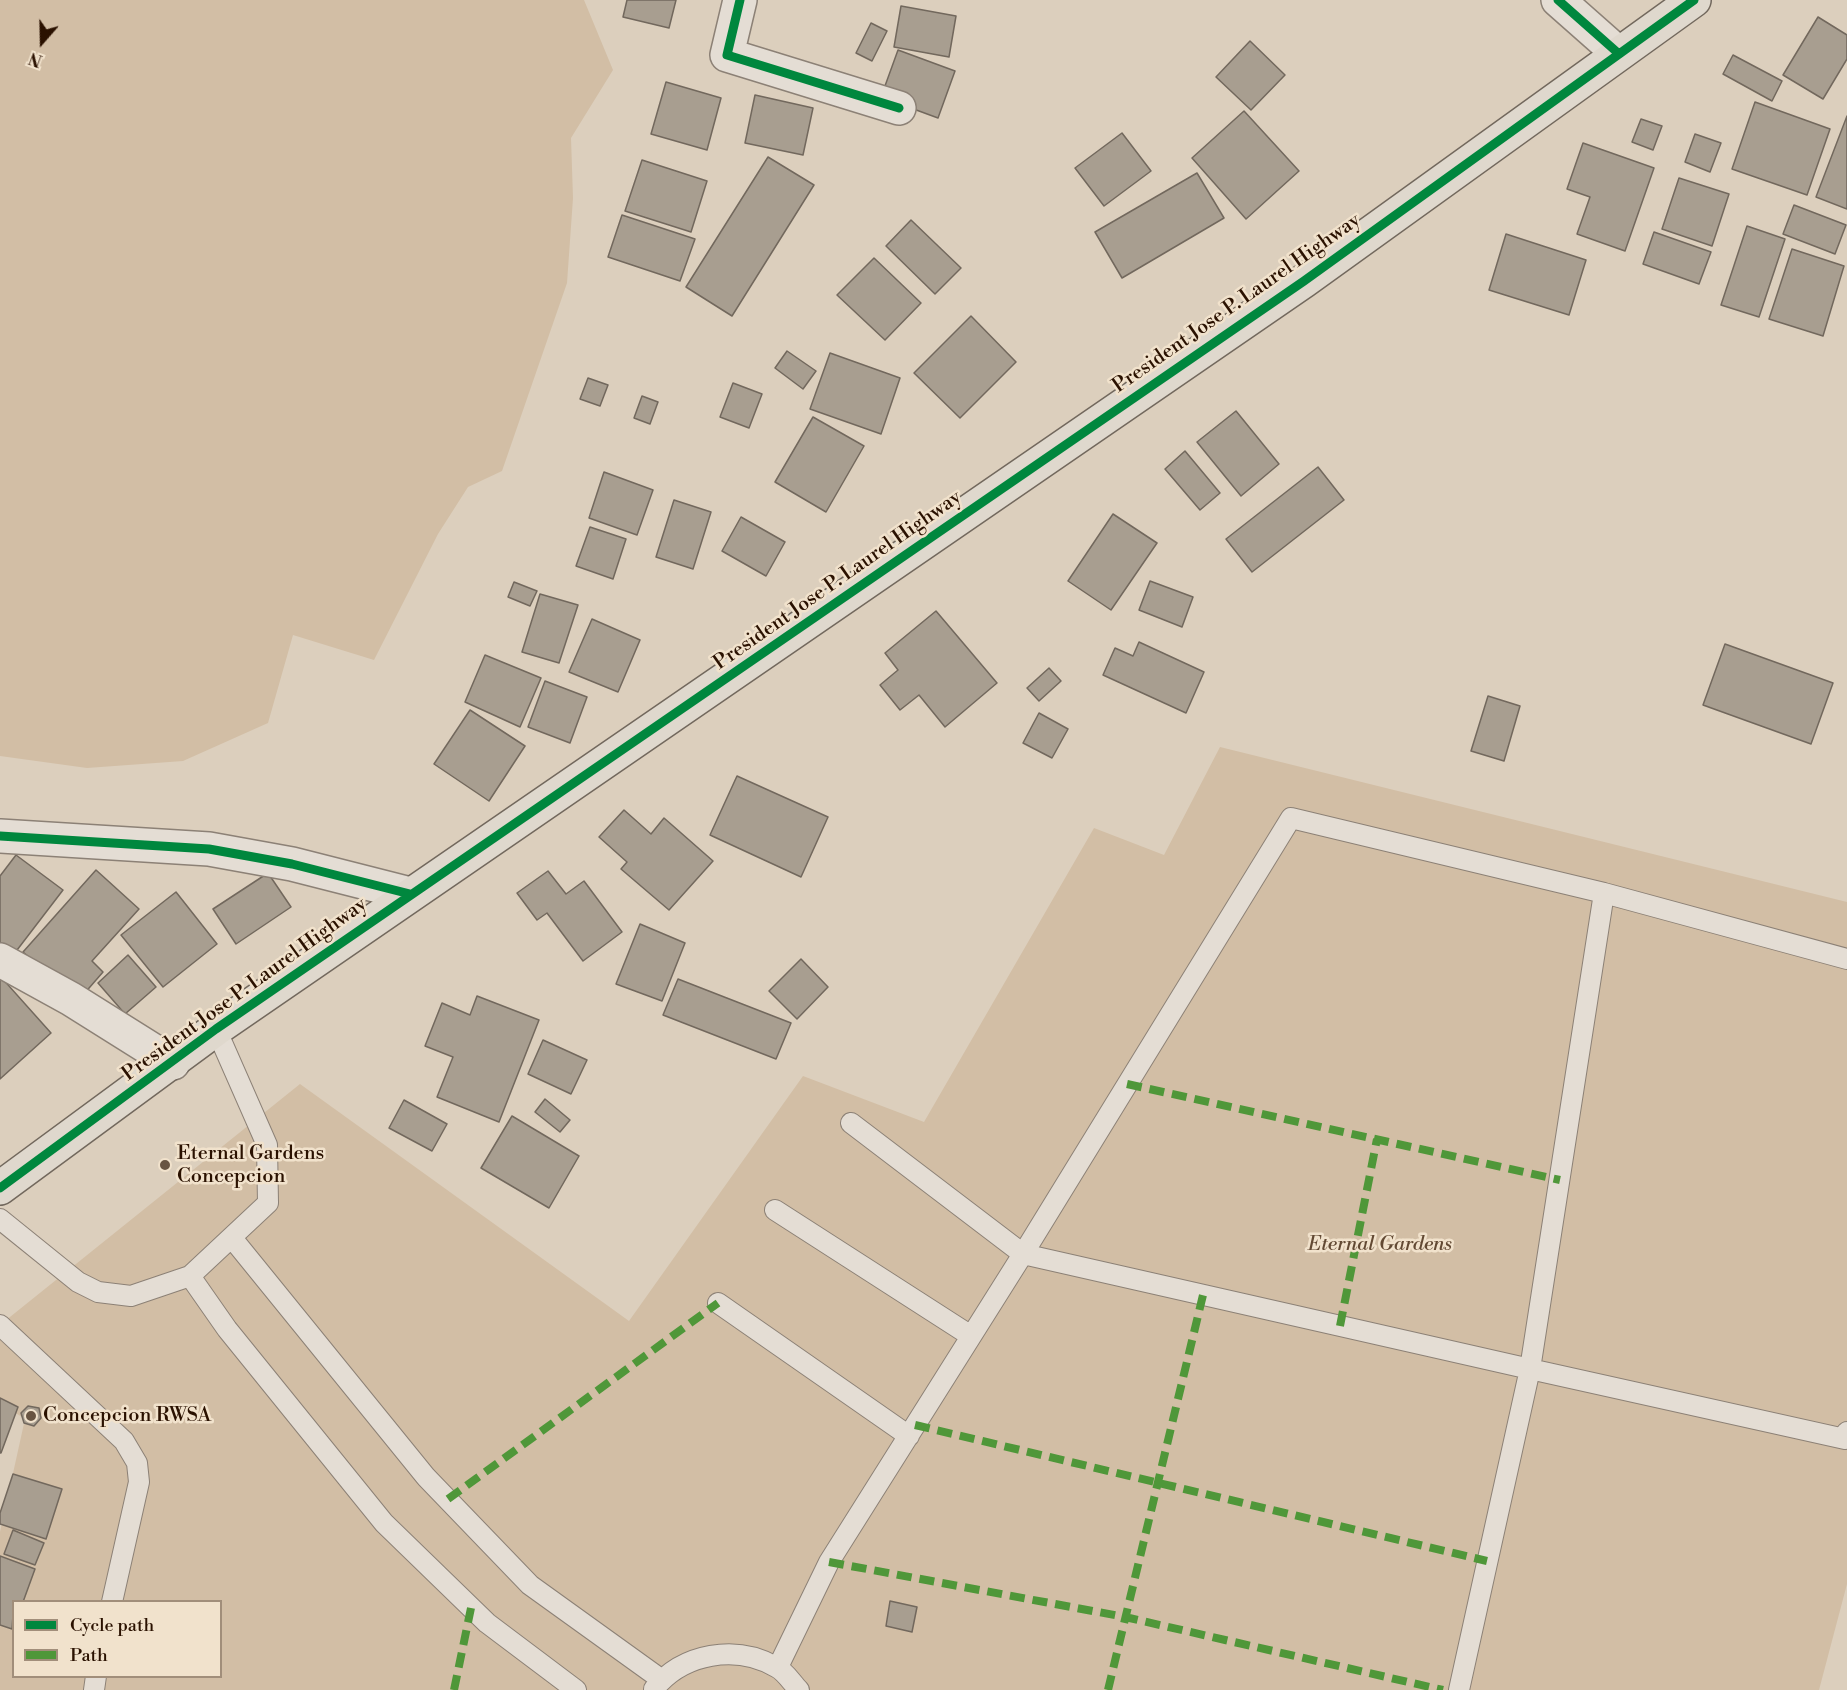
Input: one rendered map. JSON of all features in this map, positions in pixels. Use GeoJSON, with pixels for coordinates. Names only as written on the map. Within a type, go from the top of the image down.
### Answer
{"type":"FeatureCollection","features":[{"type":"Feature","properties":{"kind":"highway","name":"President Jose P. Laurel Highway"},"geometry":{"type":"LineString","coordinates":[[0,1188],[173,1063],[216,1029],[1304,281],[1694,0]]}},
{"type":"Feature","properties":{"kind":"street"},"geometry":{"type":"LineString","coordinates":[[740,0],[727,55],[900,108]]}},
{"type":"Feature","properties":{"kind":"street"},"geometry":{"type":"LineString","coordinates":[[1557,0],[1618,53]]}},
{"type":"Feature","properties":{"kind":"street"},"geometry":{"type":"LineString","coordinates":[[0,836],[209,849],[292,864],[410,894]]}},
{"type":"Feature","properties":{"kind":"street"},"geometry":{"type":"LineString","coordinates":[[0,960],[71,999],[173,1063]]}},
{"type":"Feature","properties":{"kind":"lane"},"geometry":{"type":"LineString","coordinates":[[778,1667],[829,1562],[1023,1254],[1291,818],[1604,893],[1847,959]]}},
{"type":"Feature","properties":{"kind":"lane"},"geometry":{"type":"LineString","coordinates":[[1459,1690],[1530,1370],[1604,893]]}},
{"type":"Feature","properties":{"kind":"lane"},"geometry":{"type":"LineString","coordinates":[[0,1219],[78,1282],[98,1292],[131,1296],[190,1276],[268,1203],[267,1145],[216,1029]]}},
{"type":"Feature","properties":{"kind":"lane"},"geometry":{"type":"LineString","coordinates":[[851,1123],[1023,1254],[1530,1370],[1845,1439],[1847,1432]]}},
{"type":"Feature","properties":{"kind":"lane"},"geometry":{"type":"LineString","coordinates":[[775,1210],[971,1336]]}},
{"type":"Feature","properties":{"kind":"lane"},"geometry":{"type":"LineString","coordinates":[[232,1238],[426,1476],[530,1585],[657,1685],[702,1656],[740,1654],[778,1667],[799,1690]]}},
{"type":"Feature","properties":{"kind":"lane"},"geometry":{"type":"LineString","coordinates":[[190,1276],[227,1329],[384,1522],[487,1623],[576,1690]]}},
{"type":"Feature","properties":{"kind":"lane"},"geometry":{"type":"LineString","coordinates":[[718,1303],[909,1436]]}},
{"type":"Feature","properties":{"kind":"lane"},"geometry":{"type":"LineString","coordinates":[[0,1325],[124,1441],[137,1463],[139,1482],[112,1600]]}},
{"type":"Feature","properties":{"kind":"green space"},"geometry":{"type":"Polygon","coordinates":[[[0,0],[584,0],[613,70],[571,138],[573,198],[567,283],[502,471],[468,487],[438,534],[374,660],[293,635],[268,723],[183,761],[87,768],[0,756],[0,0]]]}},
{"type":"Feature","properties":{"kind":"green space","name":"Eternal Gardens"},"geometry":{"type":"Polygon","coordinates":[[[1220,747],[1847,902],[1847,1584],[1819,1690],[0,1690],[0,1532],[25,1419],[0,1403],[0,1325],[300,1084],[629,1321],[803,1076],[924,1122],[1094,828],[1164,855],[1220,747]]]}},
{"type":"Feature","properties":{"kind":"building"},"geometry":{"type":"Polygon","coordinates":[[[627,0],[676,0],[669,28],[623,17],[627,0]]]}},
{"type":"Feature","properties":{"kind":"building"},"geometry":{"type":"Polygon","coordinates":[[[901,6],[956,16],[949,57],[894,47],[901,6]]]}},
{"type":"Feature","properties":{"kind":"building"},"geometry":{"type":"Polygon","coordinates":[[[1818,17],[1847,35],[1847,59],[1823,99],[1783,75],[1818,17]]]}},
{"type":"Feature","properties":{"kind":"building"},"geometry":{"type":"Polygon","coordinates":[[[871,23],[887,31],[872,61],[856,53],[871,23]]]}},
{"type":"Feature","properties":{"kind":"building"},"geometry":{"type":"Polygon","coordinates":[[[1250,41],[1285,75],[1251,110],[1216,77],[1250,41]]]}},
{"type":"Feature","properties":{"kind":"building"},"geometry":{"type":"Polygon","coordinates":[[[898,50],[955,71],[938,118],[881,97],[898,50]]]}},
{"type":"Feature","properties":{"kind":"building"},"geometry":{"type":"Polygon","coordinates":[[[1733,55],[1782,81],[1772,101],[1723,74],[1733,55]]]}},
{"type":"Feature","properties":{"kind":"building"},"geometry":{"type":"Polygon","coordinates":[[[666,82],[721,98],[707,150],[651,134],[666,82]]]}},
{"type":"Feature","properties":{"kind":"building"},"geometry":{"type":"Polygon","coordinates":[[[755,95],[813,108],[803,155],[745,143],[755,95]]]}},
{"type":"Feature","properties":{"kind":"building"},"geometry":{"type":"Polygon","coordinates":[[[1755,102],[1830,129],[1807,195],[1732,169],[1755,102]]]}},
{"type":"Feature","properties":{"kind":"building"},"geometry":{"type":"Polygon","coordinates":[[[1244,111],[1299,171],[1246,219],[1192,158],[1244,111]]]}},
{"type":"Feature","properties":{"kind":"building"},"geometry":{"type":"Polygon","coordinates":[[[1847,116],[1847,209],[1816,197],[1847,116]]]}},
{"type":"Feature","properties":{"kind":"building"},"geometry":{"type":"Polygon","coordinates":[[[1641,119],[1662,126],[1653,150],[1632,142],[1641,119]]]}},
{"type":"Feature","properties":{"kind":"building"},"geometry":{"type":"Polygon","coordinates":[[[1122,133],[1151,171],[1104,206],[1075,168],[1122,133]]]}},
{"type":"Feature","properties":{"kind":"building"},"geometry":{"type":"Polygon","coordinates":[[[1695,134],[1721,143],[1710,172],[1685,162],[1695,134]]]}},
{"type":"Feature","properties":{"kind":"building"},"geometry":{"type":"Polygon","coordinates":[[[1583,143],[1654,168],[1625,251],[1577,234],[1590,197],[1567,189],[1583,143]]]}},
{"type":"Feature","properties":{"kind":"building"},"geometry":{"type":"Polygon","coordinates":[[[768,157],[814,185],[732,316],[686,287],[768,157]]]}},
{"type":"Feature","properties":{"kind":"building"},"geometry":{"type":"Polygon","coordinates":[[[642,160],[707,181],[691,232],[625,211],[642,160]]]}},
{"type":"Feature","properties":{"kind":"building"},"geometry":{"type":"Polygon","coordinates":[[[1197,173],[1224,218],[1122,278],[1095,232],[1197,173]]]}},
{"type":"Feature","properties":{"kind":"building"},"geometry":{"type":"Polygon","coordinates":[[[1679,178],[1729,194],[1712,246],[1662,229],[1679,178]]]}},
{"type":"Feature","properties":{"kind":"building"},"geometry":{"type":"Polygon","coordinates":[[[1794,205],[1846,225],[1835,254],[1783,234],[1794,205]]]}},
{"type":"Feature","properties":{"kind":"building"},"geometry":{"type":"Polygon","coordinates":[[[622,215],[695,239],[680,281],[608,257],[622,215]]]}},
{"type":"Feature","properties":{"kind":"building"},"geometry":{"type":"Polygon","coordinates":[[[911,220],[961,268],[935,294],[886,246],[911,220]]]}},
{"type":"Feature","properties":{"kind":"building"},"geometry":{"type":"Polygon","coordinates":[[[1747,226],[1785,239],[1759,317],[1721,305],[1747,226]]]}},
{"type":"Feature","properties":{"kind":"building"},"geometry":{"type":"Polygon","coordinates":[[[1654,232],[1711,252],[1699,284],[1643,264],[1654,232]]]}},
{"type":"Feature","properties":{"kind":"building"},"geometry":{"type":"Polygon","coordinates":[[[1506,234],[1586,260],[1569,315],[1489,290],[1506,234]]]}},
{"type":"Feature","properties":{"kind":"building"},"geometry":{"type":"Polygon","coordinates":[[[1792,249],[1844,266],[1823,336],[1769,319],[1792,249]]]}},
{"type":"Feature","properties":{"kind":"building"},"geometry":{"type":"Polygon","coordinates":[[[874,258],[921,303],[885,340],[837,295],[874,258]]]}},
{"type":"Feature","properties":{"kind":"building"},"geometry":{"type":"Polygon","coordinates":[[[971,316],[1016,362],[960,418],[914,373],[971,316]]]}},
{"type":"Feature","properties":{"kind":"building"},"geometry":{"type":"Polygon","coordinates":[[[787,351],[816,371],[803,389],[775,368],[787,351]]]}},
{"type":"Feature","properties":{"kind":"building"},"geometry":{"type":"Polygon","coordinates":[[[830,353],[900,378],[881,434],[810,409],[830,353]]]}},
{"type":"Feature","properties":{"kind":"building"},"geometry":{"type":"Polygon","coordinates":[[[588,378],[608,385],[600,406],[580,399],[588,378]]]}},
{"type":"Feature","properties":{"kind":"building"},"geometry":{"type":"Polygon","coordinates":[[[733,383],[762,394],[749,428],[720,417],[733,383]]]}},
{"type":"Feature","properties":{"kind":"building"},"geometry":{"type":"Polygon","coordinates":[[[642,396],[658,402],[650,424],[634,418],[642,396]]]}},
{"type":"Feature","properties":{"kind":"building"},"geometry":{"type":"Polygon","coordinates":[[[1236,411],[1279,464],[1241,496],[1197,442],[1236,411]]]}},
{"type":"Feature","properties":{"kind":"building"},"geometry":{"type":"Polygon","coordinates":[[[813,417],[864,446],[826,512],[775,482],[813,417]]]}},
{"type":"Feature","properties":{"kind":"building"},"geometry":{"type":"Polygon","coordinates":[[[1185,451],[1220,493],[1200,510],[1165,469],[1185,451]]]}},
{"type":"Feature","properties":{"kind":"building"},"geometry":{"type":"Polygon","coordinates":[[[1318,467],[1344,500],[1252,572],[1226,539],[1318,467]]]}},
{"type":"Feature","properties":{"kind":"building"},"geometry":{"type":"Polygon","coordinates":[[[604,472],[653,490],[637,535],[589,518],[604,472]]]}},
{"type":"Feature","properties":{"kind":"building"},"geometry":{"type":"Polygon","coordinates":[[[674,500],[711,512],[693,569],[656,557],[674,500]]]}},
{"type":"Feature","properties":{"kind":"building"},"geometry":{"type":"Polygon","coordinates":[[[1113,514],[1157,543],[1111,610],[1068,581],[1113,514]]]}},
{"type":"Feature","properties":{"kind":"building"},"geometry":{"type":"Polygon","coordinates":[[[741,517],[785,542],[766,576],[722,551],[741,517]]]}},
{"type":"Feature","properties":{"kind":"building"},"geometry":{"type":"Polygon","coordinates":[[[590,527],[626,539],[613,579],[576,566],[590,527]]]}},
{"type":"Feature","properties":{"kind":"building"},"geometry":{"type":"Polygon","coordinates":[[[1150,581],[1193,597],[1182,627],[1139,610],[1150,581]]]}},
{"type":"Feature","properties":{"kind":"building"},"geometry":{"type":"Polygon","coordinates":[[[514,582],[537,591],[530,606],[508,597],[514,582]]]}},
{"type":"Feature","properties":{"kind":"building"},"geometry":{"type":"Polygon","coordinates":[[[540,594],[578,605],[559,663],[522,652],[540,594]]]}},
{"type":"Feature","properties":{"kind":"building"},"geometry":{"type":"Polygon","coordinates":[[[936,611],[997,683],[945,727],[919,695],[900,710],[880,685],[898,670],[885,653],[936,611]]]}},
{"type":"Feature","properties":{"kind":"building"},"geometry":{"type":"Polygon","coordinates":[[[592,619],[640,640],[618,692],[569,672],[592,619]]]}},
{"type":"Feature","properties":{"kind":"building"},"geometry":{"type":"Polygon","coordinates":[[[1139,642],[1204,672],[1186,713],[1103,675],[1115,648],[1133,656],[1139,642]]]}},
{"type":"Feature","properties":{"kind":"building"},"geometry":{"type":"Polygon","coordinates":[[[1725,644],[1833,683],[1811,744],[1703,705],[1725,644]]]}},
{"type":"Feature","properties":{"kind":"building"},"geometry":{"type":"Polygon","coordinates":[[[485,655],[541,678],[520,727],[465,702],[485,655]]]}},
{"type":"Feature","properties":{"kind":"building"},"geometry":{"type":"Polygon","coordinates":[[[1049,668],[1061,681],[1039,701],[1027,688],[1049,668]]]}},
{"type":"Feature","properties":{"kind":"building"},"geometry":{"type":"Polygon","coordinates":[[[545,681],[587,697],[570,743],[528,727],[545,681]]]}},
{"type":"Feature","properties":{"kind":"building"},"geometry":{"type":"Polygon","coordinates":[[[1488,696],[1520,706],[1504,761],[1471,751],[1488,696]]]}},
{"type":"Feature","properties":{"kind":"building"},"geometry":{"type":"Polygon","coordinates":[[[470,710],[525,746],[489,801],[434,764],[470,710]]]}},
{"type":"Feature","properties":{"kind":"building"},"geometry":{"type":"Polygon","coordinates":[[[1039,713],[1068,729],[1052,758],[1023,743],[1039,713]]]}},
{"type":"Feature","properties":{"kind":"building"},"geometry":{"type":"Polygon","coordinates":[[[737,776],[828,817],[801,877],[710,835],[737,776]]]}},
{"type":"Feature","properties":{"kind":"building"},"geometry":{"type":"Polygon","coordinates":[[[624,810],[651,834],[664,818],[713,861],[669,910],[621,869],[627,862],[599,837],[624,810]]]}},
{"type":"Feature","properties":{"kind":"building"},"geometry":{"type":"Polygon","coordinates":[[[16,855],[63,890],[14,954],[0,943],[0,876],[16,855]]]}},
{"type":"Feature","properties":{"kind":"building"},"geometry":{"type":"Polygon","coordinates":[[[96,870],[139,909],[92,961],[103,972],[83,995],[66,990],[23,952],[96,870]]]}},
{"type":"Feature","properties":{"kind":"building"},"geometry":{"type":"Polygon","coordinates":[[[548,871],[566,894],[584,881],[622,932],[583,961],[547,913],[537,920],[517,893],[548,871]]]}},
{"type":"Feature","properties":{"kind":"building"},"geometry":{"type":"Polygon","coordinates":[[[268,873],[291,907],[236,944],[213,909],[268,873]]]}},
{"type":"Feature","properties":{"kind":"building"},"geometry":{"type":"Polygon","coordinates":[[[176,892],[217,944],[163,987],[121,935],[176,892]]]}},
{"type":"Feature","properties":{"kind":"building"},"geometry":{"type":"Polygon","coordinates":[[[640,924],[685,943],[662,1001],[616,984],[640,924]]]}},
{"type":"Feature","properties":{"kind":"building"},"geometry":{"type":"Polygon","coordinates":[[[128,955],[156,987],[125,1014],[98,983],[128,955]]]}},
{"type":"Feature","properties":{"kind":"building"},"geometry":{"type":"Polygon","coordinates":[[[801,959],[828,987],[797,1019],[769,991],[801,959]]]}},
{"type":"Feature","properties":{"kind":"building"},"geometry":{"type":"Polygon","coordinates":[[[0,976],[51,1033],[0,1079],[0,976]]]}},
{"type":"Feature","properties":{"kind":"building"},"geometry":{"type":"Polygon","coordinates":[[[678,979],[791,1023],[776,1059],[663,1015],[678,979]]]}},
{"type":"Feature","properties":{"kind":"building"},"geometry":{"type":"Polygon","coordinates":[[[477,996],[539,1020],[499,1122],[437,1097],[453,1057],[425,1046],[442,1003],[470,1015],[477,996]]]}},
{"type":"Feature","properties":{"kind":"building"},"geometry":{"type":"Polygon","coordinates":[[[543,1040],[587,1060],[571,1094],[528,1074],[543,1040]]]}},
{"type":"Feature","properties":{"kind":"building"},"geometry":{"type":"Polygon","coordinates":[[[545,1099],[570,1120],[560,1132],[535,1112],[545,1099]]]}},
{"type":"Feature","properties":{"kind":"building"},"geometry":{"type":"Polygon","coordinates":[[[404,1100],[447,1124],[432,1151],[389,1128],[404,1100]]]}},
{"type":"Feature","properties":{"kind":"building"},"geometry":{"type":"Polygon","coordinates":[[[512,1116],[579,1156],[549,1208],[481,1168],[512,1116]]]}},
{"type":"Feature","properties":{"kind":"building"},"geometry":{"type":"Polygon","coordinates":[[[0,1398],[18,1407],[1,1453],[0,1453],[0,1398]]]}},
{"type":"Feature","properties":{"kind":"building","name":"Concepcion RWSA"},"geometry":{"type":"Polygon","coordinates":[[[28,1406],[39,1408],[41,1418],[34,1426],[24,1423],[21,1413],[28,1406]]]}},
{"type":"Feature","properties":{"kind":"building"},"geometry":{"type":"Polygon","coordinates":[[[13,1474],[62,1489],[46,1539],[0,1524],[0,1513],[13,1474]]]}},
{"type":"Feature","properties":{"kind":"building"},"geometry":{"type":"Polygon","coordinates":[[[13,1530],[44,1543],[35,1565],[4,1554],[13,1530]]]}},
{"type":"Feature","properties":{"kind":"building"},"geometry":{"type":"Polygon","coordinates":[[[0,1556],[35,1569],[24,1600],[12,1600],[12,1629],[0,1625],[0,1556]]]}},
{"type":"Feature","properties":{"kind":"building"},"geometry":{"type":"Polygon","coordinates":[[[890,1601],[917,1607],[912,1632],[886,1626],[890,1601]]]}},
{"type":"Feature","properties":{"kind":"marked path"},"geometry":{"type":"LineString","coordinates":[[1127,1084],[1560,1180]]}},
{"type":"Feature","properties":{"kind":"marked path"},"geometry":{"type":"LineString","coordinates":[[1340,1326],[1377,1139]]}},
{"type":"Feature","properties":{"kind":"marked path"},"geometry":{"type":"LineString","coordinates":[[1108,1690],[1203,1295]]}},
{"type":"Feature","properties":{"kind":"marked path"},"geometry":{"type":"LineString","coordinates":[[448,1499],[718,1303]]}},
{"type":"Feature","properties":{"kind":"marked path"},"geometry":{"type":"LineString","coordinates":[[915,1425],[1487,1561]]}},
{"type":"Feature","properties":{"kind":"marked path"},"geometry":{"type":"LineString","coordinates":[[829,1562],[1125,1617],[1443,1690]]}},
{"type":"Feature","properties":{"kind":"marked path"},"geometry":{"type":"LineString","coordinates":[[454,1690],[471,1608]]}},
{"type":"Feature","properties":{"kind":"cycle path"},"geometry":{"type":"LineString","coordinates":[[740,0],[727,55],[899,108]]}},
{"type":"Feature","properties":{"kind":"cycle path"},"geometry":{"type":"LineString","coordinates":[[1558,0],[1618,53]]}},
{"type":"Feature","properties":{"kind":"cycle path"},"geometry":{"type":"LineString","coordinates":[[0,1188],[216,1029],[1304,281],[1694,0]]}},
{"type":"Feature","properties":{"kind":"cycle path"},"geometry":{"type":"LineString","coordinates":[[0,836],[209,849],[292,864],[410,894]]}},
{"type":"Feature","properties":{"kind":"place","name":"Eternal Gardens Concepcion"},"geometry":{"type":"Point","coordinates":[165,1165]}},
{"type":"Feature","properties":{"kind":"place","name":"Concepcion RWSA"},"geometry":{"type":"Point","coordinates":[31,1416]}}]}
